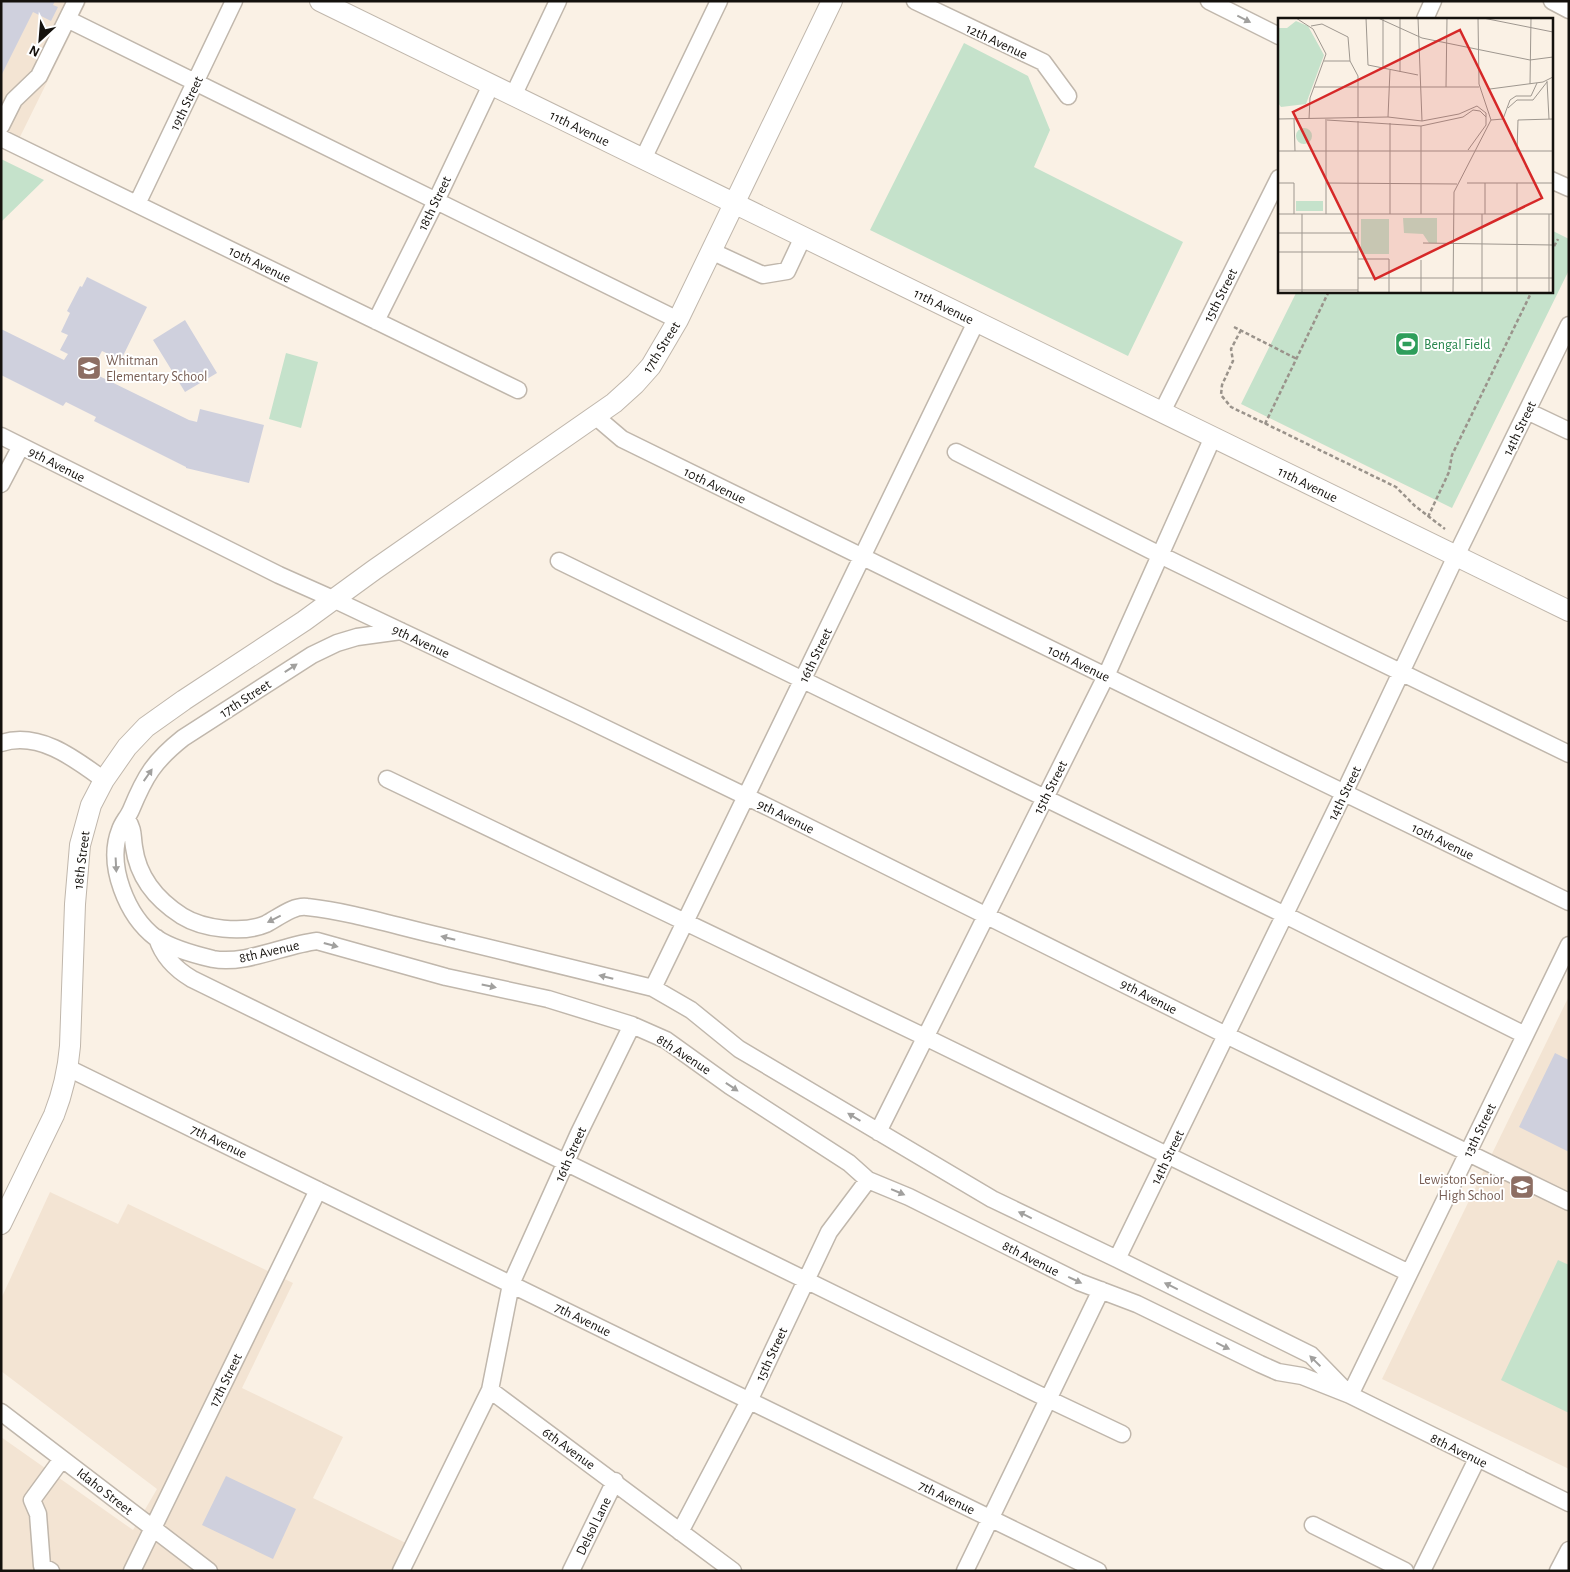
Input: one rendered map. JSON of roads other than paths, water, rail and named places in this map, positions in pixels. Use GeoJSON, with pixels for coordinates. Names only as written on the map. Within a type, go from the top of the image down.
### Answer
{"type":"FeatureCollection","features":[{"type":"Feature","properties":{"kind":"main road","name":"11th Avenue"},"geometry":{"type":"LineString","coordinates":[[320,1],[1569,611]]}},
{"type":"Feature","properties":{"kind":"main road","name":"17th Street"},"geometry":{"type":"LineString","coordinates":[[333,599],[614,403],[652,366],[678,320],[832,1]]}},
{"type":"Feature","properties":{"kind":"main road","name":"18th Street"},"geometry":{"type":"LineString","coordinates":[[3,1218],[54,1115],[68,1068],[75,904],[80,845],[91,805],[104,780],[127,747],[146,727],[304,622],[333,599]]}},
{"type":"Feature","properties":{"kind":"street"},"geometry":{"type":"LineString","coordinates":[[1,126],[14,100],[39,76],[76,1]]}},
{"type":"Feature","properties":{"kind":"street","name":"19th Street"},"geometry":{"type":"LineString","coordinates":[[137,204],[234,1]]}},
{"type":"Feature","properties":{"kind":"street"},"geometry":{"type":"LineString","coordinates":[[513,96],[558,1]]}},
{"type":"Feature","properties":{"kind":"street"},"geometry":{"type":"LineString","coordinates":[[643,159],[719,1]]}},
{"type":"Feature","properties":{"kind":"street","name":"12th Avenue"},"geometry":{"type":"LineString","coordinates":[[914,1],[1043,62],[1068,96]]}},
{"type":"Feature","properties":{"kind":"street"},"geometry":{"type":"LineString","coordinates":[[1209,1],[1278,36]]}},
{"type":"Feature","properties":{"kind":"street"},"geometry":{"type":"LineString","coordinates":[[1424,18],[1433,1]]}},
{"type":"Feature","properties":{"kind":"street"},"geometry":{"type":"LineString","coordinates":[[1552,1],[1569,10]]}},
{"type":"Feature","properties":{"kind":"street"},"geometry":{"type":"LineString","coordinates":[[67,19],[678,320]]}},
{"type":"Feature","properties":{"kind":"street","name":"18th Street"},"geometry":{"type":"LineString","coordinates":[[376,321],[491,85]]}},
{"type":"Feature","properties":{"kind":"street","name":"10th Avenue"},"geometry":{"type":"LineString","coordinates":[[1,138],[518,390]]}},
{"type":"Feature","properties":{"kind":"street","name":"15th Street"},"geometry":{"type":"LineString","coordinates":[[1162,412],[1278,180]]}},
{"type":"Feature","properties":{"kind":"street"},"geometry":{"type":"LineString","coordinates":[[1552,180],[1569,188]]}},
{"type":"Feature","properties":{"kind":"street"},"geometry":{"type":"LineString","coordinates":[[711,251],[762,275],[787,271],[803,237]]}},
{"type":"Feature","properties":{"kind":"street","name":"16th Street"},"geometry":{"type":"LineString","coordinates":[[653,988],[976,322]]}},
{"type":"Feature","properties":{"kind":"street","name":"14th Street"},"geometry":{"type":"LineString","coordinates":[[1117,1260],[1569,325]]}},
{"type":"Feature","properties":{"kind":"street"},"geometry":{"type":"LineString","coordinates":[[1527,411],[1569,431]]}},
{"type":"Feature","properties":{"kind":"street","name":"10th Avenue"},"geometry":{"type":"LineString","coordinates":[[595,416],[622,439],[1569,902]]}},
{"type":"Feature","properties":{"kind":"street","name":"9th Avenue"},"geometry":{"type":"LineString","coordinates":[[1,436],[278,575],[402,631],[746,796],[1226,1035],[1569,1202]]}},
{"type":"Feature","properties":{"kind":"street","name":"15th Street"},"geometry":{"type":"LineString","coordinates":[[878,1132],[1106,676],[1213,437]]}},
{"type":"Feature","properties":{"kind":"street"},"geometry":{"type":"LineString","coordinates":[[1,484],[20,446]]}},
{"type":"Feature","properties":{"kind":"street"},"geometry":{"type":"LineString","coordinates":[[956,452],[1160,555],[1569,754]]}},
{"type":"Feature","properties":{"kind":"street"},"geometry":{"type":"LineString","coordinates":[[559,561],[1285,915],[1525,1035]]}},
{"type":"Feature","properties":{"kind":"street","name":"17th Street"},"geometry":{"type":"LineString","coordinates":[[127,819],[142,782],[168,750],[184,738],[312,655],[337,643],[358,637],[402,631]]}},
{"type":"Feature","properties":{"kind":"street"},"geometry":{"type":"LineString","coordinates":[[1,743],[24,740],[38,742],[78,761],[104,780]]}},
{"type":"Feature","properties":{"kind":"street"},"geometry":{"type":"LineString","coordinates":[[388,779],[926,1037],[1409,1273]]}},
{"type":"Feature","properties":{"kind":"street","name":"8th Avenue"},"geometry":{"type":"LineString","coordinates":[[1350,1395],[1311,1355],[992,1199],[739,1049],[691,1010],[653,988],[355,916],[305,906],[250,928],[214,928],[183,917],[160,899],[149,887],[137,860],[133,830],[127,819],[120,829],[115,853],[116,873],[123,893],[134,914],[144,926],[157,938],[181,950],[215,959],[232,960],[317,941],[446,977],[548,998],[632,1025],[680,1048],[730,1086],[849,1164],[868,1180],[918,1202],[1079,1282],[1137,1304],[1278,1372],[1302,1376],[1350,1395],[1569,1503]]}},
{"type":"Feature","properties":{"kind":"street"},"geometry":{"type":"LineString","coordinates":[[157,938],[166,957],[182,973],[1122,1434]]}},
{"type":"Feature","properties":{"kind":"street","name":"13th Street"},"geometry":{"type":"LineString","coordinates":[[1350,1395],[1569,945]]}},
{"type":"Feature","properties":{"kind":"street","name":"16th Street"},"geometry":{"type":"LineString","coordinates":[[511,1284],[579,1133],[632,1025]]}},
{"type":"Feature","properties":{"kind":"street","name":"7th Avenue"},"geometry":{"type":"LineString","coordinates":[[68,1068],[1098,1571]]}},
{"type":"Feature","properties":{"kind":"street","name":"15th Street"},"geometry":{"type":"LineString","coordinates":[[680,1532],[749,1401],[829,1232],[868,1180]]}},
{"type":"Feature","properties":{"kind":"street","name":"17th Street"},"geometry":{"type":"LineString","coordinates":[[132,1571],[318,1190]]}},
{"type":"Feature","properties":{"kind":"street"},"geometry":{"type":"LineString","coordinates":[[401,1571],[490,1390],[511,1284]]}},
{"type":"Feature","properties":{"kind":"street"},"geometry":{"type":"LineString","coordinates":[[966,1571],[1101,1290]]}},
{"type":"Feature","properties":{"kind":"street","name":"6th Avenue"},"geometry":{"type":"LineString","coordinates":[[490,1390],[615,1482],[729,1570]]}},
{"type":"Feature","properties":{"kind":"street","name":"Idaho Street"},"geometry":{"type":"LineString","coordinates":[[1,1412],[209,1571]]}},
{"type":"Feature","properties":{"kind":"street"},"geometry":{"type":"LineString","coordinates":[[52,1571],[42,1566],[38,1514],[32,1500],[62,1458]]}},
{"type":"Feature","properties":{"kind":"street"},"geometry":{"type":"LineString","coordinates":[[1422,1571],[1477,1459]]}},
{"type":"Feature","properties":{"kind":"street","name":"Delsol Lane"},"geometry":{"type":"LineString","coordinates":[[571,1571],[615,1482]]}},
{"type":"Feature","properties":{"kind":"street"},"geometry":{"type":"LineString","coordinates":[[1313,1525],[1405,1571]]}},
{"type":"Feature","properties":{"kind":"street"},"geometry":{"type":"LineString","coordinates":[[1558,1571],[1569,1550]]}},
{"type":"Feature","properties":{"kind":"place","name":"Bengal Field"},"geometry":{"type":"Point","coordinates":[1407,344]}},
{"type":"Feature","properties":{"kind":"place","name":"Whitman Elementary School"},"geometry":{"type":"Point","coordinates":[89,368]}},
{"type":"Feature","properties":{"kind":"place","name":"Lewiston Senior High School"},"geometry":{"type":"Point","coordinates":[1522,1187]}}]}
